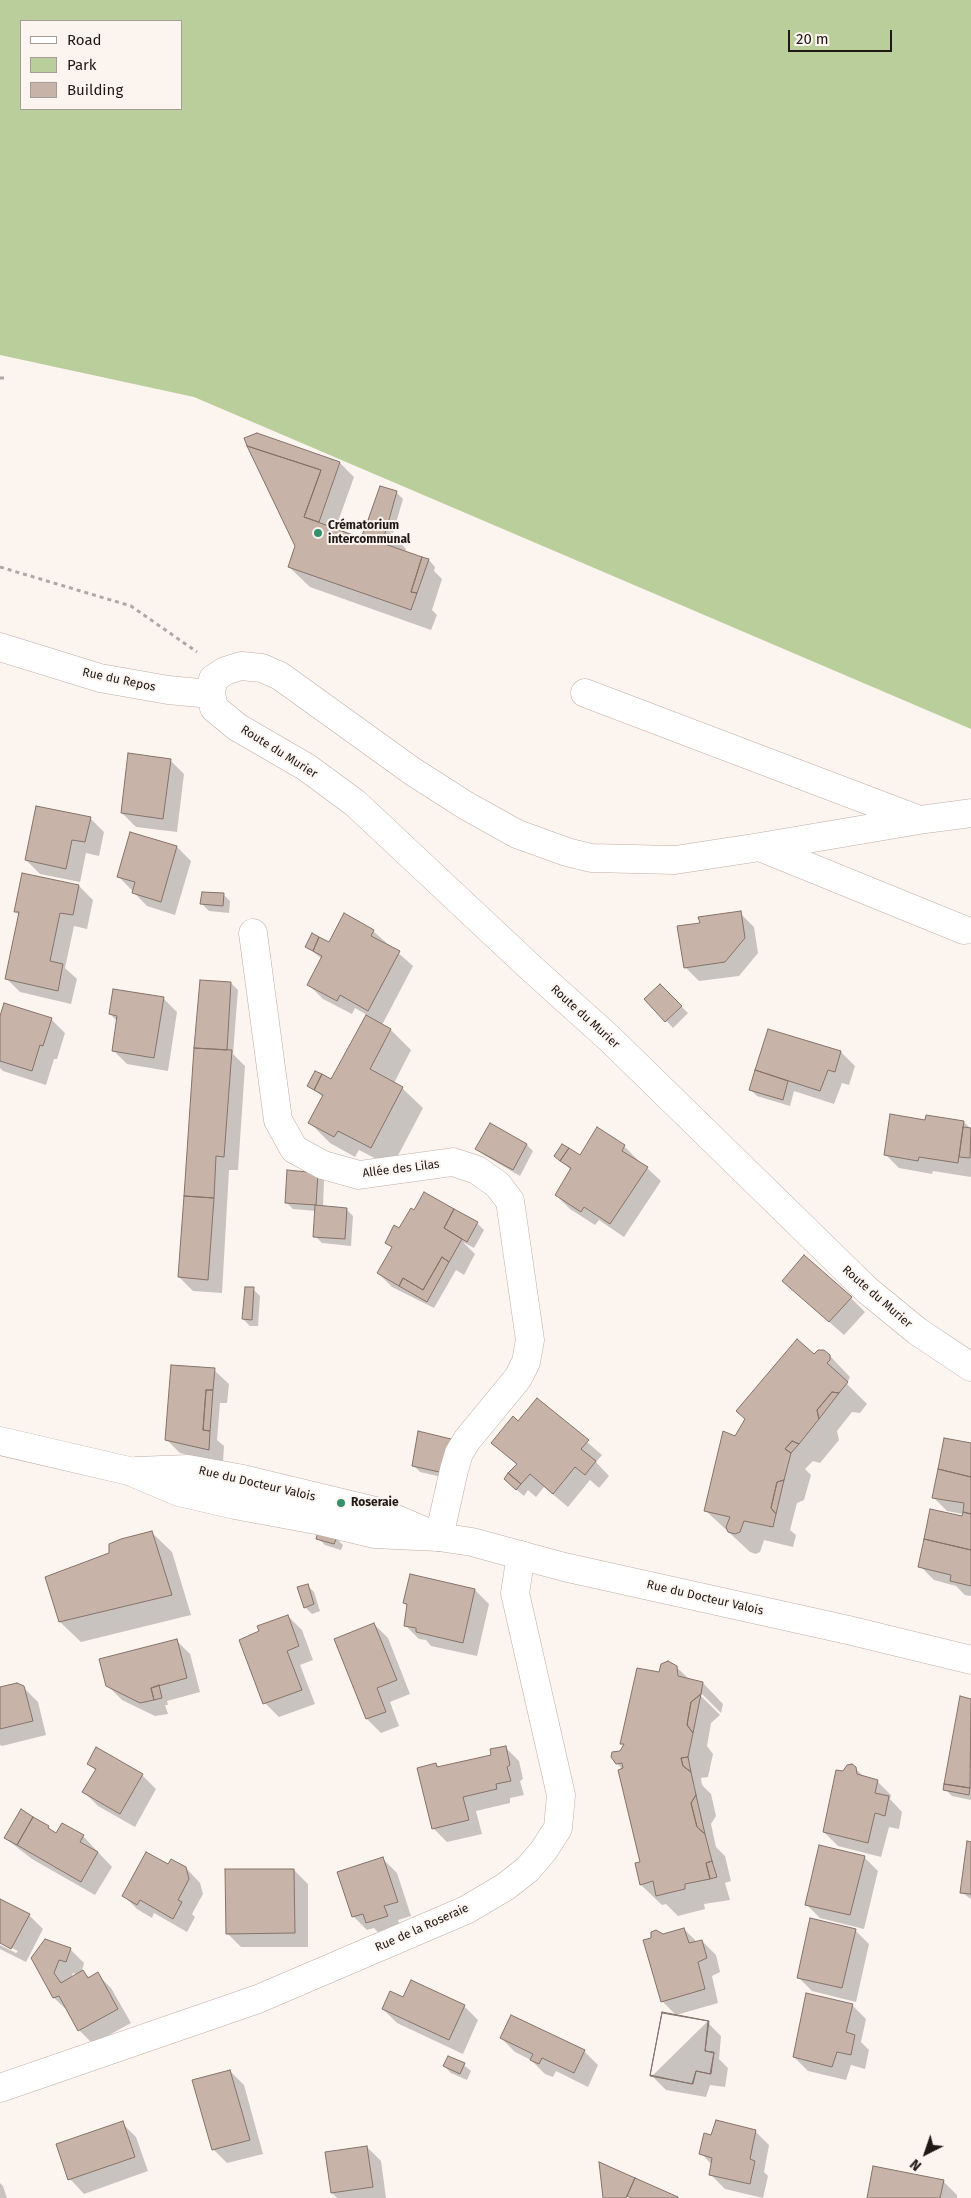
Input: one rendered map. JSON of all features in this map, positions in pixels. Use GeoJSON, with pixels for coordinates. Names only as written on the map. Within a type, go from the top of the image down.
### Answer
{"type":"FeatureCollection","features":[{"type":"Feature","properties":{"kind":"street","name":"Rue du Repos"},"geometry":{"type":"LineString","coordinates":[[0,647],[100,678],[211,694]]}},
{"type":"Feature","properties":{"kind":"street"},"geometry":{"type":"LineString","coordinates":[[211,694],[213,679],[225,671],[241,666],[262,668],[280,676],[412,771],[465,805],[517,834],[567,852],[591,858],[675,860],[971,813]]}},
{"type":"Feature","properties":{"kind":"street"},"geometry":{"type":"LineString","coordinates":[[585,693],[919,820]]}},
{"type":"Feature","properties":{"kind":"street","name":"Route du Murier"},"geometry":{"type":"LineString","coordinates":[[211,694],[214,708],[237,727],[306,767],[355,803],[530,968],[610,1039],[867,1290],[917,1331],[971,1367]]}},
{"type":"Feature","properties":{"kind":"street"},"geometry":{"type":"LineString","coordinates":[[760,847],[964,930]]}},
{"type":"Feature","properties":{"kind":"street","name":"Allée des Lilas"},"geometry":{"type":"LineString","coordinates":[[253,932],[278,1120],[294,1149],[323,1165],[359,1175],[453,1162],[477,1170],[498,1185],[510,1201],[530,1340],[526,1362],[518,1378],[467,1440],[459,1453],[439,1537]]}},
{"type":"Feature","properties":{"kind":"street","name":"Rue du Docteur Valois"},"geometry":{"type":"LineString","coordinates":[[0,1441],[129,1471],[188,1469],[243,1479],[380,1512],[439,1537],[472,1542],[564,1566],[848,1630],[971,1660]]}},
{"type":"Feature","properties":{"kind":"street","name":"Rue de la Roseraie"},"geometry":{"type":"LineString","coordinates":[[0,2088],[258,1998],[466,1910],[505,1887],[528,1869],[544,1850],[558,1828],[561,1794],[515,1593],[521,1555]]}},
{"type":"Feature","properties":{"kind":"path"},"geometry":{"type":"LineString","coordinates":[[0,378],[5,378]]}},
{"type":"Feature","properties":{"kind":"path"},"geometry":{"type":"LineString","coordinates":[[0,567],[131,606],[225,671]]}},
{"type":"Feature","properties":{"kind":"green space"},"geometry":{"type":"Polygon","coordinates":[[[0,0],[971,0],[971,729],[194,397],[0,355],[0,0]]]}},
{"type":"Feature","properties":{"kind":"building"},"geometry":{"type":"Polygon","coordinates":[[[257,433],[340,462],[319,522],[304,517],[321,470],[247,446],[244,438],[257,433]]]}},
{"type":"Feature","properties":{"kind":"building","name":"Crématorium intercommunal"},"geometry":{"type":"Polygon","coordinates":[[[247,446],[321,470],[304,517],[361,538],[368,520],[387,527],[382,543],[422,557],[411,592],[417,593],[411,610],[288,567],[295,546],[247,446]]]}},
{"type":"Feature","properties":{"kind":"building"},"geometry":{"type":"Polygon","coordinates":[[[380,486],[397,491],[387,527],[368,520],[380,486]]]}},
{"type":"Feature","properties":{"kind":"building"},"geometry":{"type":"Polygon","coordinates":[[[422,557],[429,559],[417,593],[411,592],[422,557]]]}},
{"type":"Feature","properties":{"kind":"building"},"geometry":{"type":"Polygon","coordinates":[[[128,753],[171,759],[163,819],[121,813],[128,753]]]}},
{"type":"Feature","properties":{"kind":"building"},"geometry":{"type":"Polygon","coordinates":[[[36,806],[91,817],[85,842],[72,840],[66,869],[25,860],[36,806]]]}},
{"type":"Feature","properties":{"kind":"building"},"geometry":{"type":"Polygon","coordinates":[[[130,832],[177,846],[161,902],[132,893],[135,882],[117,877],[130,832]]]}},
{"type":"Feature","properties":{"kind":"building"},"geometry":{"type":"Polygon","coordinates":[[[22,873],[79,885],[73,915],[60,913],[50,961],[63,964],[58,991],[5,979],[19,912],[14,912],[22,873]]]}},
{"type":"Feature","properties":{"kind":"building"},"geometry":{"type":"Polygon","coordinates":[[[202,892],[224,893],[223,906],[200,904],[202,892]]]}},
{"type":"Feature","properties":{"kind":"building"},"geometry":{"type":"Polygon","coordinates":[[[741,911],[745,938],[725,962],[684,968],[677,926],[700,923],[698,917],[741,911]]]}},
{"type":"Feature","properties":{"kind":"building"},"geometry":{"type":"Polygon","coordinates":[[[344,913],[374,930],[371,936],[400,951],[368,1011],[340,995],[337,1001],[307,985],[322,956],[313,951],[319,937],[329,942],[344,913]]]}},
{"type":"Feature","properties":{"kind":"building"},"geometry":{"type":"Polygon","coordinates":[[[312,933],[319,937],[313,951],[305,947],[312,933]]]}},
{"type":"Feature","properties":{"kind":"building"},"geometry":{"type":"Polygon","coordinates":[[[200,980],[231,982],[227,1050],[194,1048],[200,980]]]}},
{"type":"Feature","properties":{"kind":"building"},"geometry":{"type":"Polygon","coordinates":[[[660,984],[682,1006],[665,1022],[644,999],[660,984]]]}},
{"type":"Feature","properties":{"kind":"building"},"geometry":{"type":"Polygon","coordinates":[[[113,989],[164,997],[154,1058],[112,1051],[117,1016],[109,1014],[113,989]]]}},
{"type":"Feature","properties":{"kind":"building"},"geometry":{"type":"Polygon","coordinates":[[[4,1003],[52,1018],[43,1046],[40,1045],[32,1071],[0,1061],[0,1016],[4,1003]]]}},
{"type":"Feature","properties":{"kind":"building"},"geometry":{"type":"Polygon","coordinates":[[[366,1015],[391,1029],[370,1069],[403,1087],[371,1148],[338,1131],[334,1137],[308,1123],[323,1095],[314,1090],[322,1074],[331,1079],[366,1015]]]}},
{"type":"Feature","properties":{"kind":"building"},"geometry":{"type":"Polygon","coordinates":[[[768,1029],[841,1051],[835,1072],[828,1070],[820,1091],[755,1070],[768,1029]]]}},
{"type":"Feature","properties":{"kind":"building"},"geometry":{"type":"Polygon","coordinates":[[[194,1048],[232,1050],[224,1157],[216,1156],[214,1198],[184,1196],[194,1048]]]}},
{"type":"Feature","properties":{"kind":"building"},"geometry":{"type":"Polygon","coordinates":[[[755,1070],[788,1081],[783,1100],[749,1090],[755,1070]]]}},
{"type":"Feature","properties":{"kind":"building"},"geometry":{"type":"Polygon","coordinates":[[[315,1071],[322,1074],[314,1090],[307,1086],[315,1071]]]}},
{"type":"Feature","properties":{"kind":"building"},"geometry":{"type":"Polygon","coordinates":[[[890,1114],[925,1120],[926,1115],[964,1121],[958,1163],[919,1157],[918,1161],[884,1155],[890,1114]]]}},
{"type":"Feature","properties":{"kind":"building"},"geometry":{"type":"Polygon","coordinates":[[[490,1123],[527,1144],[513,1170],[475,1149],[490,1123]]]}},
{"type":"Feature","properties":{"kind":"building"},"geometry":{"type":"Polygon","coordinates":[[[597,1127],[625,1145],[622,1151],[648,1167],[610,1224],[584,1207],[581,1212],[555,1195],[571,1168],[560,1161],[569,1148],[580,1155],[597,1127]]]}},
{"type":"Feature","properties":{"kind":"building"},"geometry":{"type":"Polygon","coordinates":[[[963,1127],[971,1128],[970,1158],[959,1157],[963,1127]]]}},
{"type":"Feature","properties":{"kind":"building"},"geometry":{"type":"Polygon","coordinates":[[[562,1144],[569,1148],[560,1161],[554,1156],[562,1144]]]}},
{"type":"Feature","properties":{"kind":"building"},"geometry":{"type":"Polygon","coordinates":[[[287,1170],[318,1173],[316,1205],[285,1203],[287,1170]]]}},
{"type":"Feature","properties":{"kind":"building"},"geometry":{"type":"Polygon","coordinates":[[[424,1192],[454,1209],[444,1228],[462,1239],[449,1262],[442,1257],[423,1290],[403,1278],[399,1286],[377,1273],[392,1247],[385,1243],[394,1225],[399,1228],[411,1208],[414,1210],[424,1192]]]}},
{"type":"Feature","properties":{"kind":"building"},"geometry":{"type":"Polygon","coordinates":[[[184,1196],[214,1198],[208,1280],[178,1277],[184,1196]]]}},
{"type":"Feature","properties":{"kind":"building"},"geometry":{"type":"Polygon","coordinates":[[[315,1205],[347,1208],[345,1239],[313,1237],[315,1205]]]}},
{"type":"Feature","properties":{"kind":"building"},"geometry":{"type":"Polygon","coordinates":[[[454,1209],[478,1222],[467,1242],[444,1228],[454,1209]]]}},
{"type":"Feature","properties":{"kind":"building"},"geometry":{"type":"Polygon","coordinates":[[[804,1255],[852,1297],[829,1322],[782,1281],[804,1255]]]}},
{"type":"Feature","properties":{"kind":"building"},"geometry":{"type":"Polygon","coordinates":[[[442,1257],[449,1262],[427,1302],[399,1286],[403,1278],[423,1290],[442,1257]]]}},
{"type":"Feature","properties":{"kind":"building"},"geometry":{"type":"Polygon","coordinates":[[[245,1287],[254,1287],[252,1320],[242,1319],[245,1287]]]}},
{"type":"Feature","properties":{"kind":"building"},"geometry":{"type":"Polygon","coordinates":[[[797,1339],[814,1354],[818,1350],[824,1350],[830,1355],[830,1360],[827,1363],[848,1382],[839,1393],[832,1392],[817,1410],[819,1419],[799,1444],[792,1441],[785,1449],[791,1453],[784,1480],[777,1482],[771,1508],[776,1514],[773,1527],[744,1521],[740,1532],[735,1534],[728,1532],[726,1527],[730,1517],[704,1511],[723,1431],[735,1436],[745,1419],[736,1411],[797,1339]]]}},
{"type":"Feature","properties":{"kind":"building"},"geometry":{"type":"Polygon","coordinates":[[[171,1365],[215,1368],[213,1390],[206,1390],[203,1430],[210,1431],[209,1450],[165,1440],[171,1365]]]}},
{"type":"Feature","properties":{"kind":"building"},"geometry":{"type":"Polygon","coordinates":[[[206,1390],[213,1390],[210,1431],[203,1430],[206,1390]]]}},
{"type":"Feature","properties":{"kind":"building"},"geometry":{"type":"Polygon","coordinates":[[[832,1392],[839,1393],[819,1419],[817,1410],[832,1392]]]}},
{"type":"Feature","properties":{"kind":"building"},"geometry":{"type":"Polygon","coordinates":[[[537,1398],[589,1440],[581,1449],[596,1461],[585,1475],[575,1467],[553,1494],[530,1474],[521,1484],[508,1473],[517,1464],[491,1443],[513,1416],[518,1421],[537,1398]]]}},
{"type":"Feature","properties":{"kind":"building"},"geometry":{"type":"Polygon","coordinates":[[[418,1431],[451,1439],[444,1473],[412,1466],[418,1431]]]}},
{"type":"Feature","properties":{"kind":"building"},"geometry":{"type":"Polygon","coordinates":[[[944,1438],[971,1443],[971,1477],[938,1469],[944,1438]]]}},
{"type":"Feature","properties":{"kind":"building"},"geometry":{"type":"Polygon","coordinates":[[[792,1441],[799,1444],[791,1453],[785,1449],[792,1441]]]}},
{"type":"Feature","properties":{"kind":"building"},"geometry":{"type":"Polygon","coordinates":[[[938,1469],[971,1477],[971,1514],[963,1512],[964,1503],[932,1498],[938,1469]]]}},
{"type":"Feature","properties":{"kind":"building"},"geometry":{"type":"Polygon","coordinates":[[[508,1473],[521,1484],[516,1490],[504,1479],[508,1473]]]}},
{"type":"Feature","properties":{"kind":"building"},"geometry":{"type":"Polygon","coordinates":[[[784,1480],[776,1514],[771,1508],[777,1482],[784,1480]]]}},
{"type":"Feature","properties":{"kind":"building"},"geometry":{"type":"Polygon","coordinates":[[[930,1509],[962,1516],[963,1512],[971,1514],[971,1550],[924,1539],[930,1509]]]}},
{"type":"Feature","properties":{"kind":"building"},"geometry":{"type":"Polygon","coordinates":[[[152,1531],[172,1595],[59,1622],[45,1577],[109,1553],[109,1544],[152,1531]]]}},
{"type":"Feature","properties":{"kind":"building"},"geometry":{"type":"Polygon","coordinates":[[[318,1532],[337,1537],[334,1544],[316,1539],[318,1532]]]}},
{"type":"Feature","properties":{"kind":"building"},"geometry":{"type":"Polygon","coordinates":[[[924,1539],[971,1550],[971,1586],[950,1581],[951,1575],[918,1567],[924,1539]]]}},
{"type":"Feature","properties":{"kind":"building"},"geometry":{"type":"Polygon","coordinates":[[[410,1574],[475,1589],[463,1643],[416,1632],[416,1628],[404,1626],[407,1604],[403,1603],[410,1574]]]}},
{"type":"Feature","properties":{"kind":"building"},"geometry":{"type":"Polygon","coordinates":[[[308,1584],[314,1604],[304,1608],[297,1587],[308,1584]]]}},
{"type":"Feature","properties":{"kind":"building"},"geometry":{"type":"Polygon","coordinates":[[[288,1615],[299,1646],[287,1651],[302,1690],[263,1704],[239,1640],[259,1631],[257,1626],[288,1615]]]}},
{"type":"Feature","properties":{"kind":"building"},"geometry":{"type":"Polygon","coordinates":[[[374,1623],[397,1680],[377,1688],[386,1712],[366,1719],[334,1639],[374,1623]]]}},
{"type":"Feature","properties":{"kind":"building"},"geometry":{"type":"Polygon","coordinates":[[[177,1639],[187,1678],[151,1688],[154,1700],[140,1703],[106,1686],[99,1659],[177,1639]]]}},
{"type":"Feature","properties":{"kind":"building"},"geometry":{"type":"Polygon","coordinates":[[[668,1661],[677,1666],[678,1676],[703,1682],[701,1694],[691,1702],[687,1725],[693,1733],[688,1757],[681,1758],[683,1766],[691,1772],[696,1795],[691,1803],[697,1827],[705,1834],[712,1861],[706,1863],[710,1879],[685,1884],[685,1889],[656,1896],[653,1881],[640,1885],[635,1863],[640,1862],[618,1770],[623,1768],[622,1763],[616,1764],[611,1757],[612,1752],[620,1751],[624,1744],[620,1744],[637,1668],[659,1672],[661,1664],[668,1661]]]}},
{"type":"Feature","properties":{"kind":"building"},"geometry":{"type":"Polygon","coordinates":[[[17,1683],[24,1686],[33,1721],[0,1729],[0,1687],[17,1683]]]}},
{"type":"Feature","properties":{"kind":"building"},"geometry":{"type":"Polygon","coordinates":[[[159,1685],[162,1698],[154,1700],[151,1688],[159,1685]]]}},
{"type":"Feature","properties":{"kind":"building"},"geometry":{"type":"Polygon","coordinates":[[[701,1694],[693,1733],[687,1725],[691,1702],[701,1694]]]}},
{"type":"Feature","properties":{"kind":"building"},"geometry":{"type":"Polygon","coordinates":[[[960,1696],[971,1699],[970,1788],[944,1784],[960,1696]]]}},
{"type":"Feature","properties":{"kind":"building"},"geometry":{"type":"Polygon","coordinates":[[[506,1746],[510,1765],[507,1767],[511,1781],[496,1784],[497,1789],[463,1797],[469,1820],[432,1829],[417,1768],[436,1763],[437,1767],[491,1755],[490,1749],[506,1746]]]}},
{"type":"Feature","properties":{"kind":"building"},"geometry":{"type":"Polygon","coordinates":[[[96,1747],[143,1774],[120,1814],[82,1792],[96,1769],[87,1764],[96,1747]]]}},
{"type":"Feature","properties":{"kind":"building"},"geometry":{"type":"Polygon","coordinates":[[[688,1757],[691,1772],[683,1766],[681,1758],[688,1757]]]}},
{"type":"Feature","properties":{"kind":"building"},"geometry":{"type":"Polygon","coordinates":[[[852,1764],[856,1767],[857,1774],[878,1780],[875,1793],[889,1796],[885,1816],[875,1813],[868,1843],[823,1832],[836,1770],[843,1771],[847,1765],[852,1764]]]}},
{"type":"Feature","properties":{"kind":"building"},"geometry":{"type":"Polygon","coordinates":[[[944,1784],[970,1788],[969,1795],[943,1790],[944,1784]]]}},
{"type":"Feature","properties":{"kind":"building"},"geometry":{"type":"Polygon","coordinates":[[[696,1795],[705,1834],[697,1827],[691,1803],[696,1795]]]}},
{"type":"Feature","properties":{"kind":"building"},"geometry":{"type":"Polygon","coordinates":[[[21,1809],[33,1817],[17,1845],[4,1838],[21,1809]]]}},
{"type":"Feature","properties":{"kind":"building"},"geometry":{"type":"Polygon","coordinates":[[[33,1817],[49,1826],[48,1828],[56,1833],[62,1823],[84,1835],[80,1842],[98,1852],[81,1882],[17,1845],[33,1817]]]}},
{"type":"Feature","properties":{"kind":"building"},"geometry":{"type":"Polygon","coordinates":[[[967,1841],[971,1842],[971,1894],[960,1893],[967,1841]]]}},
{"type":"Feature","properties":{"kind":"building"},"geometry":{"type":"Polygon","coordinates":[[[819,1845],[865,1856],[850,1915],[805,1905],[819,1845]]]}},
{"type":"Feature","properties":{"kind":"building"},"geometry":{"type":"Polygon","coordinates":[[[146,1852],[168,1864],[171,1859],[186,1867],[189,1879],[178,1900],[182,1902],[173,1919],[140,1900],[137,1905],[122,1896],[146,1852]]]}},
{"type":"Feature","properties":{"kind":"building"},"geometry":{"type":"Polygon","coordinates":[[[383,1857],[398,1902],[384,1906],[388,1916],[366,1923],[363,1914],[352,1917],[337,1872],[383,1857]]]}},
{"type":"Feature","properties":{"kind":"building"},"geometry":{"type":"Polygon","coordinates":[[[712,1861],[717,1877],[710,1879],[706,1863],[712,1861]]]}},
{"type":"Feature","properties":{"kind":"building"},"geometry":{"type":"Polygon","coordinates":[[[225,1869],[294,1869],[295,1933],[226,1934],[225,1869]]]}},
{"type":"Feature","properties":{"kind":"building"},"geometry":{"type":"Polygon","coordinates":[[[0,1899],[30,1914],[11,1949],[0,1943],[0,1899]]]}},
{"type":"Feature","properties":{"kind":"building"},"geometry":{"type":"Polygon","coordinates":[[[810,1918],[856,1929],[842,1988],[797,1978],[810,1918]]]}},
{"type":"Feature","properties":{"kind":"building"},"geometry":{"type":"Polygon","coordinates":[[[684,1928],[689,1943],[702,1940],[707,1958],[698,1962],[705,1989],[661,2002],[643,1940],[651,1938],[651,1932],[656,1930],[663,1934],[684,1928]]]}},
{"type":"Feature","properties":{"kind":"building"},"geometry":{"type":"Polygon","coordinates":[[[45,1939],[71,1948],[66,1962],[59,1960],[54,1973],[61,1983],[83,1970],[88,1978],[98,1972],[118,2009],[78,2031],[59,1996],[53,1998],[31,1958],[45,1939]]]}},
{"type":"Feature","properties":{"kind":"building"},"geometry":{"type":"Polygon","coordinates":[[[411,1980],[465,2005],[449,2040],[382,2009],[390,1991],[403,1997],[411,1980]]]}},
{"type":"Feature","properties":{"kind":"building"},"geometry":{"type":"Polygon","coordinates":[[[806,1993],[853,2004],[846,2032],[855,2035],[851,2055],[837,2052],[832,2067],[793,2057],[806,1993]]]}},
{"type":"Feature","properties":{"kind":"building"},"geometry":{"type":"Polygon","coordinates":[[[662,2012],[709,2021],[705,2051],[714,2052],[711,2074],[696,2071],[693,2084],[650,2076],[662,2012]]]}},
{"type":"Feature","properties":{"kind":"building"},"geometry":{"type":"Polygon","coordinates":[[[662,2013],[708,2021],[705,2051],[714,2053],[710,2074],[696,2071],[692,2084],[650,2075],[662,2013]]]}},
{"type":"Feature","properties":{"kind":"building"},"geometry":{"type":"Polygon","coordinates":[[[511,2015],[585,2050],[574,2073],[542,2058],[539,2064],[530,2060],[533,2054],[500,2038],[511,2015]]]}},
{"type":"Feature","properties":{"kind":"building"},"geometry":{"type":"Polygon","coordinates":[[[448,2056],[465,2063],[460,2074],[443,2066],[448,2056]]]}},
{"type":"Feature","properties":{"kind":"building"},"geometry":{"type":"Polygon","coordinates":[[[230,2070],[250,2140],[212,2150],[192,2080],[230,2070]]]}},
{"type":"Feature","properties":{"kind":"building"},"geometry":{"type":"Polygon","coordinates":[[[716,2120],[756,2130],[750,2159],[755,2161],[750,2184],[709,2175],[712,2158],[699,2154],[704,2133],[711,2135],[716,2120]]]}},
{"type":"Feature","properties":{"kind":"building"},"geometry":{"type":"Polygon","coordinates":[[[123,2121],[135,2157],[68,2180],[56,2144],[123,2121]]]}},
{"type":"Feature","properties":{"kind":"building"},"geometry":{"type":"Polygon","coordinates":[[[367,2146],[373,2187],[331,2193],[325,2152],[367,2146]]]}},
{"type":"Feature","properties":{"kind":"building"},"geometry":{"type":"Polygon","coordinates":[[[599,2162],[635,2178],[626,2198],[603,2198],[599,2162]]]}},
{"type":"Feature","properties":{"kind":"building"},"geometry":{"type":"Polygon","coordinates":[[[873,2166],[944,2180],[940,2198],[867,2198],[873,2166]]]}},
{"type":"Feature","properties":{"kind":"building"},"geometry":{"type":"Polygon","coordinates":[[[635,2178],[678,2198],[631,2198],[627,2196],[635,2178]]]}},
{"type":"Feature","properties":{"kind":"place","name":"Crématorium intercommunal"},"geometry":{"type":"Point","coordinates":[318,533]}},
{"type":"Feature","properties":{"kind":"place","name":"Roseraie"},"geometry":{"type":"Point","coordinates":[341,1503]}}]}
